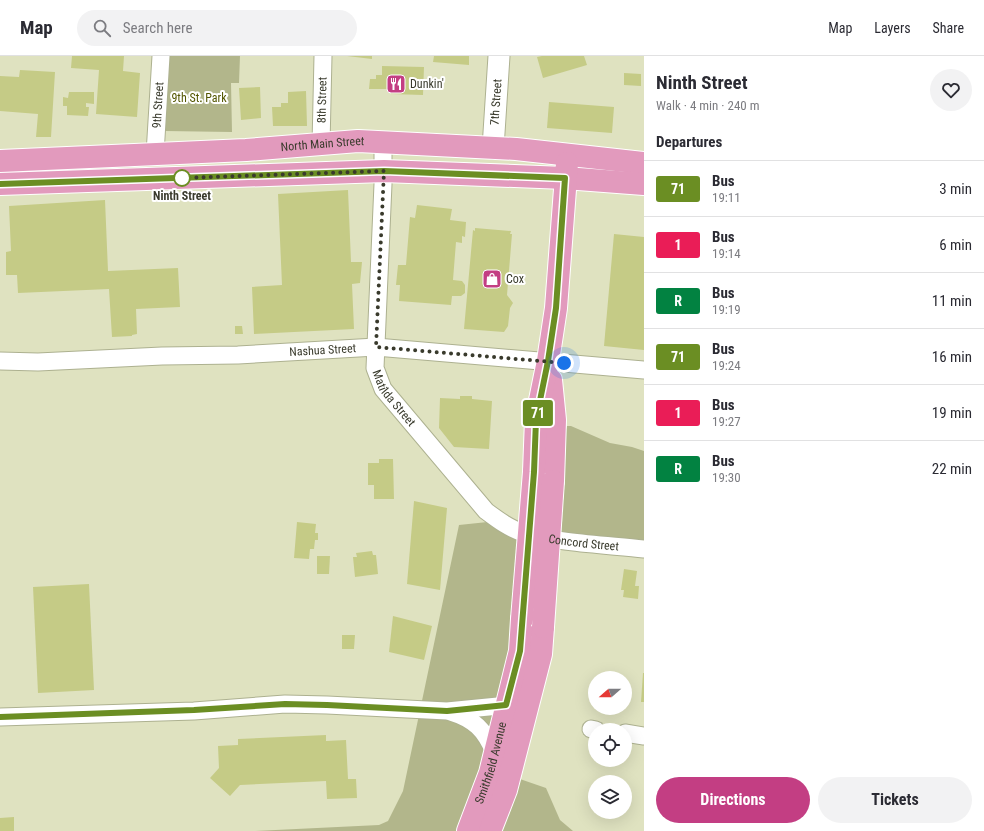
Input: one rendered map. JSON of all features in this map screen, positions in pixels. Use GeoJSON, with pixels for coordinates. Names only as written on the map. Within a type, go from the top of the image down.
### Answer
{"type":"FeatureCollection","features":[{"type":"Feature","properties":{"kind":"main road","name":"North Main Street"},"geometry":{"type":"LineString","coordinates":[[0,161],[321,145],[358,141],[493,148],[644,163]]}},
{"type":"Feature","properties":{"kind":"main road","name":"Smithfield Avenue"},"geometry":{"type":"LineString","coordinates":[[468,831],[490,773],[520,651],[534,472],[536,420],[548,361],[556,308],[568,155]]}},
{"type":"Feature","properties":{"kind":"main road"},"geometry":{"type":"LineString","coordinates":[[0,184],[384,171],[565,178],[644,184]]}},
{"type":"Feature","properties":{"kind":"main road","name":"Smithfield Avenue"},"geometry":{"type":"LineString","coordinates":[[490,831],[506,790],[541,654],[553,482],[555,420],[548,361]]}},
{"type":"Feature","properties":{"kind":"street","name":"9th Street"},"geometry":{"type":"LineString","coordinates":[[155,154],[161,56]]}},
{"type":"Feature","properties":{"kind":"street","name":"8th Street"},"geometry":{"type":"LineString","coordinates":[[321,145],[323,56]]}},
{"type":"Feature","properties":{"kind":"street","name":"7th Street"},"geometry":{"type":"LineString","coordinates":[[493,148],[499,56]]}},
{"type":"Feature","properties":{"kind":"street","name":"Matilda Street"},"geometry":{"type":"LineString","coordinates":[[383,142],[384,171],[375,368],[383,389],[486,511],[502,523],[523,533]]}},
{"type":"Feature","properties":{"kind":"street","name":"Nashua Street"},"geometry":{"type":"LineString","coordinates":[[0,361],[38,362],[162,356],[238,355],[376,347],[644,370]]}},
{"type":"Feature","properties":{"kind":"street","name":"Concord Street"},"geometry":{"type":"LineString","coordinates":[[523,533],[563,540],[644,549]]}},
{"type":"Feature","properties":{"kind":"street"},"geometry":{"type":"LineString","coordinates":[[0,717],[194,710],[285,704],[447,711],[528,702]]}},
{"type":"Feature","properties":{"kind":"street"},"geometry":{"type":"LineString","coordinates":[[447,711],[470,719],[477,724],[487,736],[494,752]]}},
{"type":"Feature","properties":{"kind":"street"},"geometry":{"type":"LineString","coordinates":[[632,734],[644,736]]}},
{"type":"Feature","properties":{"kind":"green space","name":"9th St. Park"},"geometry":{"type":"Polygon","coordinates":[[[169,56],[240,56],[239,83],[231,83],[232,132],[165,131],[169,56]]]}},
{"type":"Feature","properties":{"kind":"green space"},"geometry":{"type":"Polygon","coordinates":[[[567,426],[571,426],[610,443],[644,451],[644,549],[555,540],[559,452],[567,426]]]}},
{"type":"Feature","properties":{"kind":"green space"},"geometry":{"type":"Polygon","coordinates":[[[497,521],[529,534],[525,610],[467,831],[255,831],[379,825],[388,821],[403,791],[459,525],[497,521]]]}},
{"type":"Feature","properties":{"kind":"green space"},"geometry":{"type":"Polygon","coordinates":[[[517,778],[546,788],[560,820],[573,831],[488,831],[517,778]]]}},
{"type":"Feature","properties":{"kind":"building"},"geometry":{"type":"Polygon","coordinates":[[[72,56],[124,56],[123,71],[140,73],[137,117],[96,114],[99,70],[71,68],[72,56]]]}},
{"type":"Feature","properties":{"kind":"building"},"geometry":{"type":"Polygon","coordinates":[[[347,56],[372,56],[372,59],[347,56]]]}},
{"type":"Feature","properties":{"kind":"building"},"geometry":{"type":"Polygon","coordinates":[[[434,56],[469,56],[469,65],[433,62],[434,56]]]}},
{"type":"Feature","properties":{"kind":"building"},"geometry":{"type":"Polygon","coordinates":[[[584,56],[587,65],[543,78],[537,57],[584,56]]]}},
{"type":"Feature","properties":{"kind":"building","name":"Dunkin'"},"geometry":{"type":"Polygon","coordinates":[[[382,66],[424,67],[423,95],[391,94],[391,89],[369,89],[370,79],[376,79],[376,75],[382,75],[382,66]]]}},
{"type":"Feature","properties":{"kind":"building"},"geometry":{"type":"Polygon","coordinates":[[[20,70],[55,72],[51,137],[36,137],[38,114],[0,111],[0,76],[19,77],[20,70]]]}},
{"type":"Feature","properties":{"kind":"building"},"geometry":{"type":"Polygon","coordinates":[[[624,73],[641,74],[641,86],[624,85],[624,73]]]}},
{"type":"Feature","properties":{"kind":"building"},"geometry":{"type":"Polygon","coordinates":[[[260,87],[261,118],[241,120],[239,88],[260,87]]]}},
{"type":"Feature","properties":{"kind":"building"},"geometry":{"type":"Polygon","coordinates":[[[306,91],[307,126],[273,126],[272,107],[281,107],[281,103],[288,103],[288,92],[306,91]]]}},
{"type":"Feature","properties":{"kind":"building"},"geometry":{"type":"Polygon","coordinates":[[[69,92],[94,92],[94,104],[86,103],[86,107],[89,107],[88,116],[67,115],[67,106],[63,106],[63,97],[68,98],[69,92]]]}},
{"type":"Feature","properties":{"kind":"building"},"geometry":{"type":"Polygon","coordinates":[[[549,102],[614,107],[612,133],[547,128],[549,102]]]}},
{"type":"Feature","properties":{"kind":"building"},"geometry":{"type":"Polygon","coordinates":[[[348,190],[351,262],[362,262],[360,283],[352,284],[354,329],[254,334],[252,287],[282,285],[278,194],[348,190]]]}},
{"type":"Feature","properties":{"kind":"building"},"geometry":{"type":"Polygon","coordinates":[[[105,200],[108,271],[178,268],[180,307],[136,309],[137,334],[132,336],[112,337],[109,289],[18,293],[17,275],[6,275],[6,252],[11,251],[9,206],[105,200]]]}},
{"type":"Feature","properties":{"kind":"building"},"geometry":{"type":"Polygon","coordinates":[[[417,205],[452,209],[450,220],[466,222],[465,237],[462,236],[462,243],[456,242],[453,280],[462,281],[465,285],[465,293],[461,296],[452,296],[451,305],[399,301],[400,285],[396,285],[398,265],[406,265],[410,217],[415,218],[417,205]]]}},
{"type":"Feature","properties":{"kind":"building"},"geometry":{"type":"Polygon","coordinates":[[[475,228],[511,231],[510,234],[512,234],[507,295],[513,303],[510,308],[508,326],[504,332],[464,329],[473,230],[475,231],[475,228]]]}},
{"type":"Feature","properties":{"kind":"building"},"geometry":{"type":"Polygon","coordinates":[[[614,234],[644,237],[644,350],[604,346],[614,234]]]}},
{"type":"Feature","properties":{"kind":"building"},"geometry":{"type":"Polygon","coordinates":[[[235,326],[242,326],[243,334],[235,334],[235,326]]]}},
{"type":"Feature","properties":{"kind":"building"},"geometry":{"type":"Polygon","coordinates":[[[460,396],[472,396],[472,399],[492,401],[489,449],[454,447],[439,428],[440,398],[460,399],[460,396]]]}},
{"type":"Feature","properties":{"kind":"building"},"geometry":{"type":"Polygon","coordinates":[[[379,459],[393,459],[394,499],[374,499],[374,485],[368,485],[368,463],[379,463],[379,459]]]}},
{"type":"Feature","properties":{"kind":"building"},"geometry":{"type":"Polygon","coordinates":[[[414,501],[447,508],[440,590],[407,584],[414,501]]]}},
{"type":"Feature","properties":{"kind":"building"},"geometry":{"type":"Polygon","coordinates":[[[297,522],[316,524],[315,533],[318,533],[318,540],[315,540],[314,549],[310,549],[309,559],[294,558],[297,522]]]}},
{"type":"Feature","properties":{"kind":"building"},"geometry":{"type":"Polygon","coordinates":[[[372,551],[373,555],[376,555],[378,574],[355,577],[353,557],[357,557],[356,553],[372,551]]]}},
{"type":"Feature","properties":{"kind":"building"},"geometry":{"type":"Polygon","coordinates":[[[317,556],[330,556],[329,574],[317,574],[317,556]]]}},
{"type":"Feature","properties":{"kind":"building"},"geometry":{"type":"Polygon","coordinates":[[[624,569],[637,571],[635,586],[639,586],[638,599],[623,597],[624,590],[621,590],[624,569]]]}},
{"type":"Feature","properties":{"kind":"building"},"geometry":{"type":"Polygon","coordinates":[[[89,584],[94,690],[38,693],[33,587],[89,584]]]}},
{"type":"Feature","properties":{"kind":"building"},"geometry":{"type":"Polygon","coordinates":[[[393,616],[432,626],[424,660],[389,652],[393,616]]]}},
{"type":"Feature","properties":{"kind":"building"},"geometry":{"type":"Polygon","coordinates":[[[342,635],[355,635],[354,649],[342,649],[342,635]]]}},
{"type":"Feature","properties":{"kind":"building"},"geometry":{"type":"Polygon","coordinates":[[[643,673],[644,702],[641,702],[643,673]]]}},
{"type":"Feature","properties":{"kind":"building"},"geometry":{"type":"Polygon","coordinates":[[[326,735],[326,741],[346,740],[348,779],[356,779],[357,798],[327,799],[326,781],[240,785],[230,796],[210,778],[219,768],[218,746],[238,745],[238,739],[326,735]]]}},
{"type":"Feature","properties":{"kind":"building"},"geometry":{"type":"Polygon","coordinates":[[[14,817],[14,831],[0,831],[0,818],[14,817]]]}},
{"type":"Feature","properties":{"kind":"bus line","name":"71"},"geometry":{"type":"LineString","coordinates":[[0,184],[384,171],[565,178],[556,308],[548,361],[536,420],[536,444],[520,651],[506,705],[447,711],[285,704],[194,710],[0,717]]}},
{"type":"Feature","properties":{"kind":"place","name":"Dunkin'"},"geometry":{"type":"Point","coordinates":[396,84]}},
{"type":"Feature","properties":{"kind":"place","name":"Ninth Street"},"geometry":{"type":"Point","coordinates":[182,178]}},
{"type":"Feature","properties":{"kind":"place","name":"Cox"},"geometry":{"type":"Point","coordinates":[492,279]}},
{"type":"Feature","properties":{"kind":"route"},"geometry":{"type":"LineString","coordinates":[[182,178],[384,171],[376,347],[564,363]]}}]}
